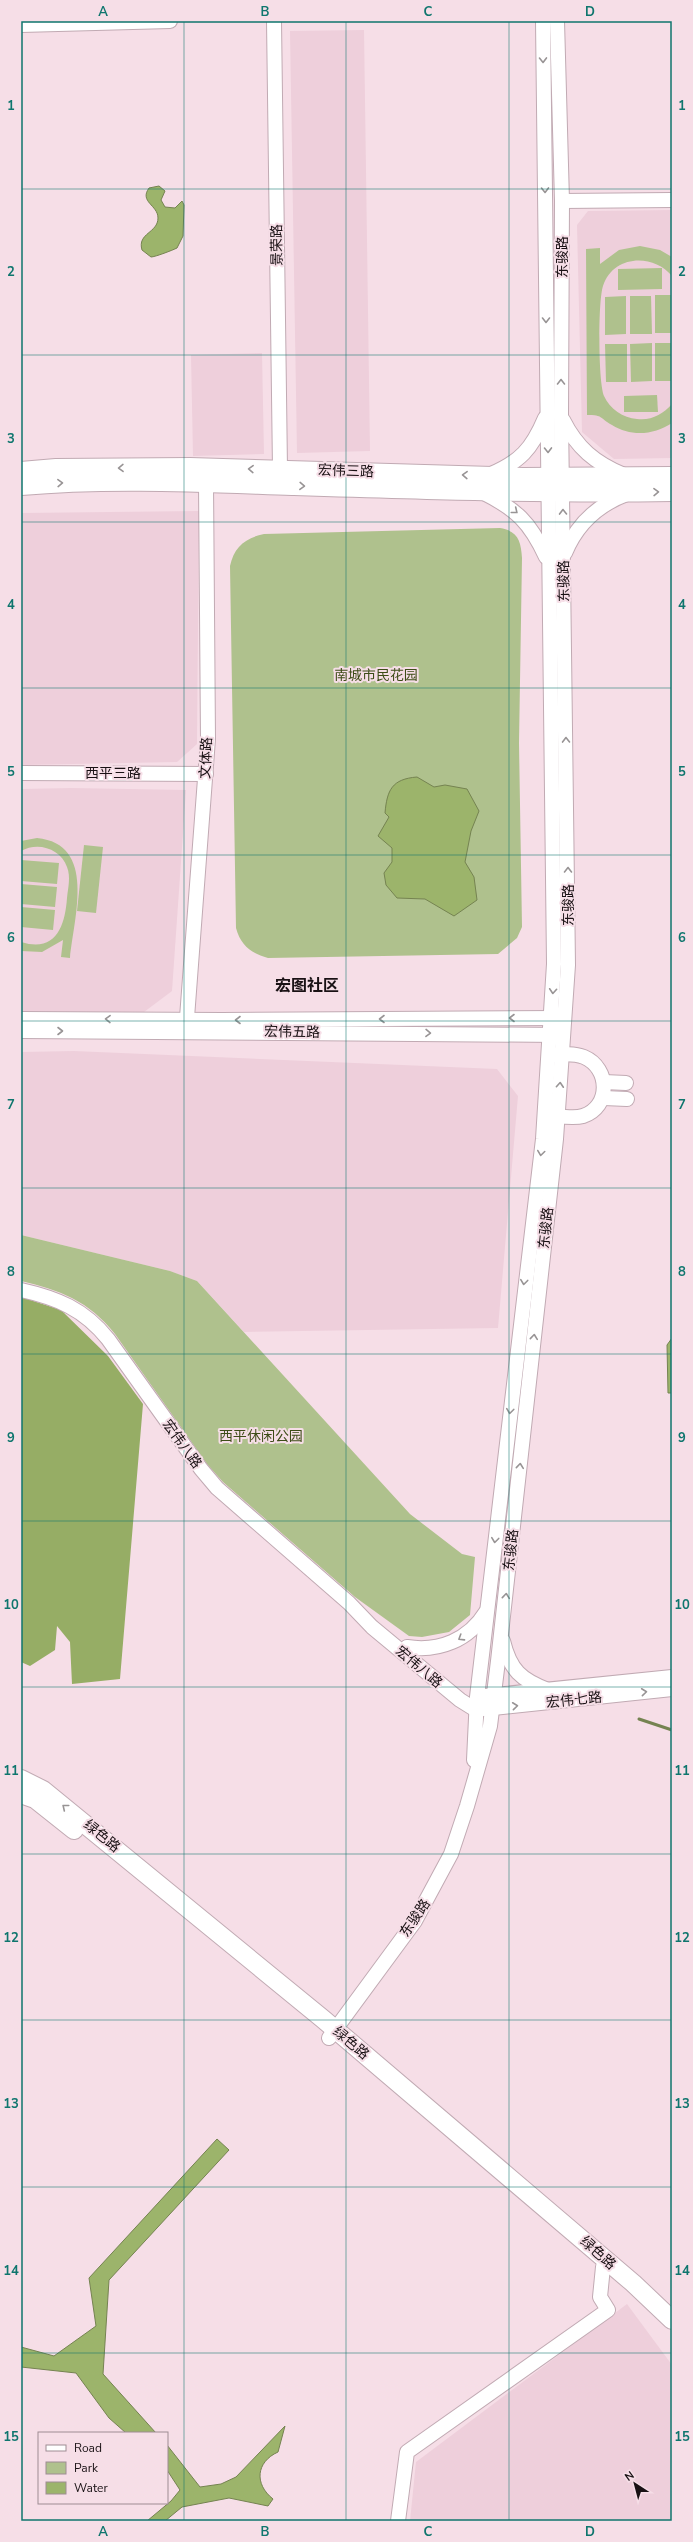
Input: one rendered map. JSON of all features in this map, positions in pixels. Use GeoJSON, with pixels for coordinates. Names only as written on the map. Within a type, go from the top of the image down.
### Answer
{"type":"FeatureCollection","features":[{"type":"Feature","properties":{"kind":"main road","name":"宏伟三路"},"geometry":{"type":"LineString","coordinates":[[21,471],[56,468],[190,467],[280,469],[484,484]]}},
{"type":"Feature","properties":{"kind":"main road","name":"宏伟三路"},"geometry":{"type":"LineString","coordinates":[[555,485],[626,476],[672,476]]}},
{"type":"Feature","properties":{"kind":"main road","name":"宏伟三路"},"geometry":{"type":"LineString","coordinates":[[21,486],[59,483],[484,484],[555,485],[632,493],[672,492]]}},
{"type":"Feature","properties":{"kind":"main road","name":"绿色路"},"geometry":{"type":"LineString","coordinates":[[21,1779],[43,1790],[111,1844],[603,2267],[672,2330]]}},
{"type":"Feature","properties":{"kind":"main road","name":"绿色路"},"geometry":{"type":"LineString","coordinates":[[21,1794],[35,1799],[332,2034],[633,2283],[672,2320]]}},
{"type":"Feature","properties":{"kind":"street"},"geometry":{"type":"LineString","coordinates":[[21,25],[170,21]]}},
{"type":"Feature","properties":{"kind":"street","name":"景荣路"},"geometry":{"type":"LineString","coordinates":[[274,21],[280,469]]}},
{"type":"Feature","properties":{"kind":"street","name":"东骏路"},"geometry":{"type":"LineString","coordinates":[[332,2034],[428,1899],[451,1854],[490,1726],[501,1634],[551,1115],[556,1034],[568,965],[568,817],[564,558],[547,414],[543,21]]}},
{"type":"Feature","properties":{"kind":"street","name":"东骏路"},"geometry":{"type":"LineString","coordinates":[[558,21],[562,201],[561,416],[549,563],[554,964],[558,1018]]}},
{"type":"Feature","properties":{"kind":"street"},"geometry":{"type":"LineString","coordinates":[[562,201],[672,200]]}},
{"type":"Feature","properties":{"kind":"street"},"geometry":{"type":"LineString","coordinates":[[547,414],[531,447],[517,460],[484,484],[516,511],[530,526],[549,563]]}},
{"type":"Feature","properties":{"kind":"street"},"geometry":{"type":"LineString","coordinates":[[561,416],[570,434],[584,451],[602,466],[626,476]]}},
{"type":"Feature","properties":{"kind":"street","name":"文体路"},"geometry":{"type":"LineString","coordinates":[[186,1026],[208,739],[206,483]]}},
{"type":"Feature","properties":{"kind":"street"},"geometry":{"type":"LineString","coordinates":[[564,558],[571,538],[583,522],[598,508],[632,493]]}},
{"type":"Feature","properties":{"kind":"street","name":"西平三路"},"geometry":{"type":"LineString","coordinates":[[21,773],[206,774]]}},
{"type":"Feature","properties":{"kind":"street","name":"宏伟五路"},"geometry":{"type":"LineString","coordinates":[[21,1018],[186,1026],[556,1034]]}},
{"type":"Feature","properties":{"kind":"street","name":"宏伟五路"},"geometry":{"type":"LineString","coordinates":[[21,1031],[558,1018]]}},
{"type":"Feature","properties":{"kind":"street"},"geometry":{"type":"LineString","coordinates":[[551,1115],[581,1116],[592,1112],[604,1098],[604,1082],[596,1067],[585,1057],[575,1054],[555,1055]]}},
{"type":"Feature","properties":{"kind":"street"},"geometry":{"type":"LineString","coordinates":[[604,1082],[626,1083]]}},
{"type":"Feature","properties":{"kind":"street"},"geometry":{"type":"LineString","coordinates":[[604,1098],[627,1099]]}},
{"type":"Feature","properties":{"kind":"street","name":"东骏路"},"geometry":{"type":"LineString","coordinates":[[473,1782],[476,1703],[551,1115]]}},
{"type":"Feature","properties":{"kind":"street","name":"宏伟八路"},"geometry":{"type":"LineString","coordinates":[[21,1290],[61,1300],[92,1320],[108,1339],[200,1469],[217,1488],[349,1603],[372,1627],[460,1700],[476,1703]]}},
{"type":"Feature","properties":{"kind":"street","name":"宏伟八路"},"geometry":{"type":"LineString","coordinates":[[349,1603],[376,1621],[476,1703]]}},
{"type":"Feature","properties":{"kind":"street"},"geometry":{"type":"LineString","coordinates":[[407,1647],[426,1649],[453,1642],[473,1628],[487,1609]]}},
{"type":"Feature","properties":{"kind":"street"},"geometry":{"type":"LineString","coordinates":[[501,1634],[510,1662],[521,1677],[551,1691]]}},
{"type":"Feature","properties":{"kind":"street","name":"宏伟七路"},"geometry":{"type":"LineString","coordinates":[[493,1702],[551,1691],[672,1677]]}},
{"type":"Feature","properties":{"kind":"street","name":"宏伟七路"},"geometry":{"type":"LineString","coordinates":[[476,1703],[672,1689]]}},
{"type":"Feature","properties":{"kind":"street"},"geometry":{"type":"LineString","coordinates":[[398,2521],[407,2452],[608,2310],[600,2297],[603,2267]]}},
{"type":"Feature","properties":{"kind":"shaded area"},"geometry":{"type":"Polygon","coordinates":[[[364,30],[370,451],[297,453],[290,31],[364,30]]]}},
{"type":"Feature","properties":{"kind":"shaded area"},"geometry":{"type":"Polygon","coordinates":[[[672,210],[672,458],[614,459],[582,432],[577,225],[588,211],[672,210]]]}},
{"type":"Feature","properties":{"kind":"shaded area"},"geometry":{"type":"Polygon","coordinates":[[[262,353],[264,454],[193,456],[191,355],[262,353]]]}},
{"type":"Feature","properties":{"kind":"shaded area"},"geometry":{"type":"Polygon","coordinates":[[[199,511],[197,744],[177,762],[21,765],[21,513],[199,511]]]}},
{"type":"Feature","properties":{"kind":"shaded area"},"geometry":{"type":"Polygon","coordinates":[[[71,788],[186,790],[172,991],[140,1015],[21,1011],[21,789],[71,788]]]}},
{"type":"Feature","properties":{"kind":"shaded area"},"geometry":{"type":"Polygon","coordinates":[[[74,1051],[497,1069],[518,1096],[498,1328],[244,1332],[197,1281],[170,1271],[21,1235],[21,1052],[74,1051]]]}},
{"type":"Feature","properties":{"kind":"shaded area"},"geometry":{"type":"Polygon","coordinates":[[[21,1297],[61,1310],[108,1356],[143,1404],[120,1679],[72,1684],[70,1642],[57,1626],[55,1650],[30,1666],[21,1662],[21,1297]]]}},
{"type":"Feature","properties":{"kind":"shaded area"},"geometry":{"type":"Polygon","coordinates":[[[627,2304],[672,2365],[672,2521],[410,2521],[416,2462],[627,2304]]]}},
{"type":"Feature","properties":{"kind":"green space"},"geometry":{"type":"Polygon","coordinates":[[[640,246],[660,250],[672,257],[672,276],[655,264],[644,261],[624,263],[615,268],[608,276],[601,294],[599,341],[602,388],[604,396],[613,409],[627,417],[647,419],[665,411],[672,404],[672,423],[658,430],[635,433],[619,429],[599,416],[587,415],[586,249],[600,248],[600,264],[619,250],[640,246]]]}},
{"type":"Feature","properties":{"kind":"green space"},"geometry":{"type":"Polygon","coordinates":[[[662,268],[662,289],[618,290],[618,269],[662,268]]]}},
{"type":"Feature","properties":{"kind":"green space"},"geometry":{"type":"Polygon","coordinates":[[[655,295],[672,295],[672,333],[655,333],[655,295]]]}},
{"type":"Feature","properties":{"kind":"green space"},"geometry":{"type":"Polygon","coordinates":[[[626,296],[626,334],[605,335],[605,297],[626,296]]]}},
{"type":"Feature","properties":{"kind":"green space"},"geometry":{"type":"Polygon","coordinates":[[[630,296],[651,296],[652,334],[630,334],[630,296]]]}},
{"type":"Feature","properties":{"kind":"green space"},"geometry":{"type":"Polygon","coordinates":[[[652,343],[652,381],[631,382],[630,344],[652,343]]]}},
{"type":"Feature","properties":{"kind":"green space"},"geometry":{"type":"Polygon","coordinates":[[[655,343],[672,343],[672,381],[655,381],[655,343]]]}},
{"type":"Feature","properties":{"kind":"green space"},"geometry":{"type":"Polygon","coordinates":[[[605,344],[627,344],[627,382],[606,382],[605,344]]]}},
{"type":"Feature","properties":{"kind":"green space"},"geometry":{"type":"Polygon","coordinates":[[[657,395],[658,412],[624,412],[624,396],[657,395]]]}},
{"type":"Feature","properties":{"kind":"green space","name":"南城市民花园"},"geometry":{"type":"Polygon","coordinates":[[[506,529],[515,534],[521,547],[522,558],[519,743],[522,927],[517,938],[498,954],[268,958],[257,954],[244,944],[236,928],[230,566],[234,554],[241,544],[251,538],[264,534],[506,529]]]}},
{"type":"Feature","properties":{"kind":"green space"},"geometry":{"type":"Polygon","coordinates":[[[37,838],[56,843],[68,854],[75,868],[78,885],[77,904],[70,958],[61,957],[63,940],[42,952],[21,951],[21,942],[43,944],[56,935],[61,927],[66,908],[69,879],[67,867],[64,861],[54,851],[48,848],[35,847],[21,851],[21,841],[37,838]]]}},
{"type":"Feature","properties":{"kind":"green space"},"geometry":{"type":"Polygon","coordinates":[[[84,845],[103,847],[96,913],[77,911],[84,845]]]}},
{"type":"Feature","properties":{"kind":"green space"},"geometry":{"type":"Polygon","coordinates":[[[21,860],[59,863],[57,884],[21,881],[21,860]]]}},
{"type":"Feature","properties":{"kind":"green space"},"geometry":{"type":"Polygon","coordinates":[[[21,884],[57,887],[55,907],[21,904],[21,884]]]}},
{"type":"Feature","properties":{"kind":"green space"},"geometry":{"type":"Polygon","coordinates":[[[21,907],[55,910],[53,930],[21,927],[21,907]]]}},
{"type":"Feature","properties":{"kind":"green space","name":"西平休闲公园"},"geometry":{"type":"Polygon","coordinates":[[[21,1235],[170,1271],[197,1281],[410,1514],[462,1554],[475,1557],[470,1615],[449,1632],[422,1637],[409,1636],[355,1597],[223,1482],[207,1464],[115,1334],[95,1313],[73,1298],[48,1288],[21,1281],[21,1235]]]}},
{"type":"Feature","properties":{"kind":"water"},"geometry":{"type":"Polygon","coordinates":[[[159,186],[165,191],[161,200],[165,207],[175,208],[182,201],[184,205],[183,236],[177,248],[151,257],[142,250],[141,244],[145,236],[155,227],[158,218],[155,210],[146,197],[149,188],[159,186]]]}},
{"type":"Feature","properties":{"kind":"water"},"geometry":{"type":"Polygon","coordinates":[[[417,777],[434,787],[445,785],[467,789],[479,811],[471,831],[465,862],[474,877],[477,900],[454,916],[425,899],[397,898],[386,885],[384,873],[392,862],[392,848],[378,836],[389,817],[385,813],[387,798],[392,787],[396,783],[409,778],[417,777]]]}},
{"type":"Feature","properties":{"kind":"water"},"geometry":{"type":"Polygon","coordinates":[[[672,1338],[672,1393],[668,1393],[667,1345],[672,1338]]]}},
{"type":"Feature","properties":{"kind":"water"},"geometry":{"type":"Polygon","coordinates":[[[217,2139],[229,2150],[109,2280],[103,2374],[155,2432],[125,2432],[109,2418],[76,2373],[21,2367],[21,2347],[54,2356],[96,2326],[89,2278],[217,2139]]]}},
{"type":"Feature","properties":{"kind":"water"},"geometry":{"type":"Polygon","coordinates":[[[285,2426],[278,2452],[265,2461],[260,2474],[260,2480],[263,2487],[273,2499],[268,2506],[229,2498],[182,2507],[165,2521],[147,2521],[168,2504],[180,2490],[168,2472],[168,2446],[200,2487],[221,2484],[236,2477],[285,2426]]]}},
{"type":"Feature","properties":{"kind":"waterway"},"geometry":{"type":"LineString","coordinates":[[639,1719],[672,1730]]}},
{"type":"Feature","properties":{"kind":"district","name":"宏图社区"},"geometry":{"type":"Point","coordinates":[307,986]}}]}
